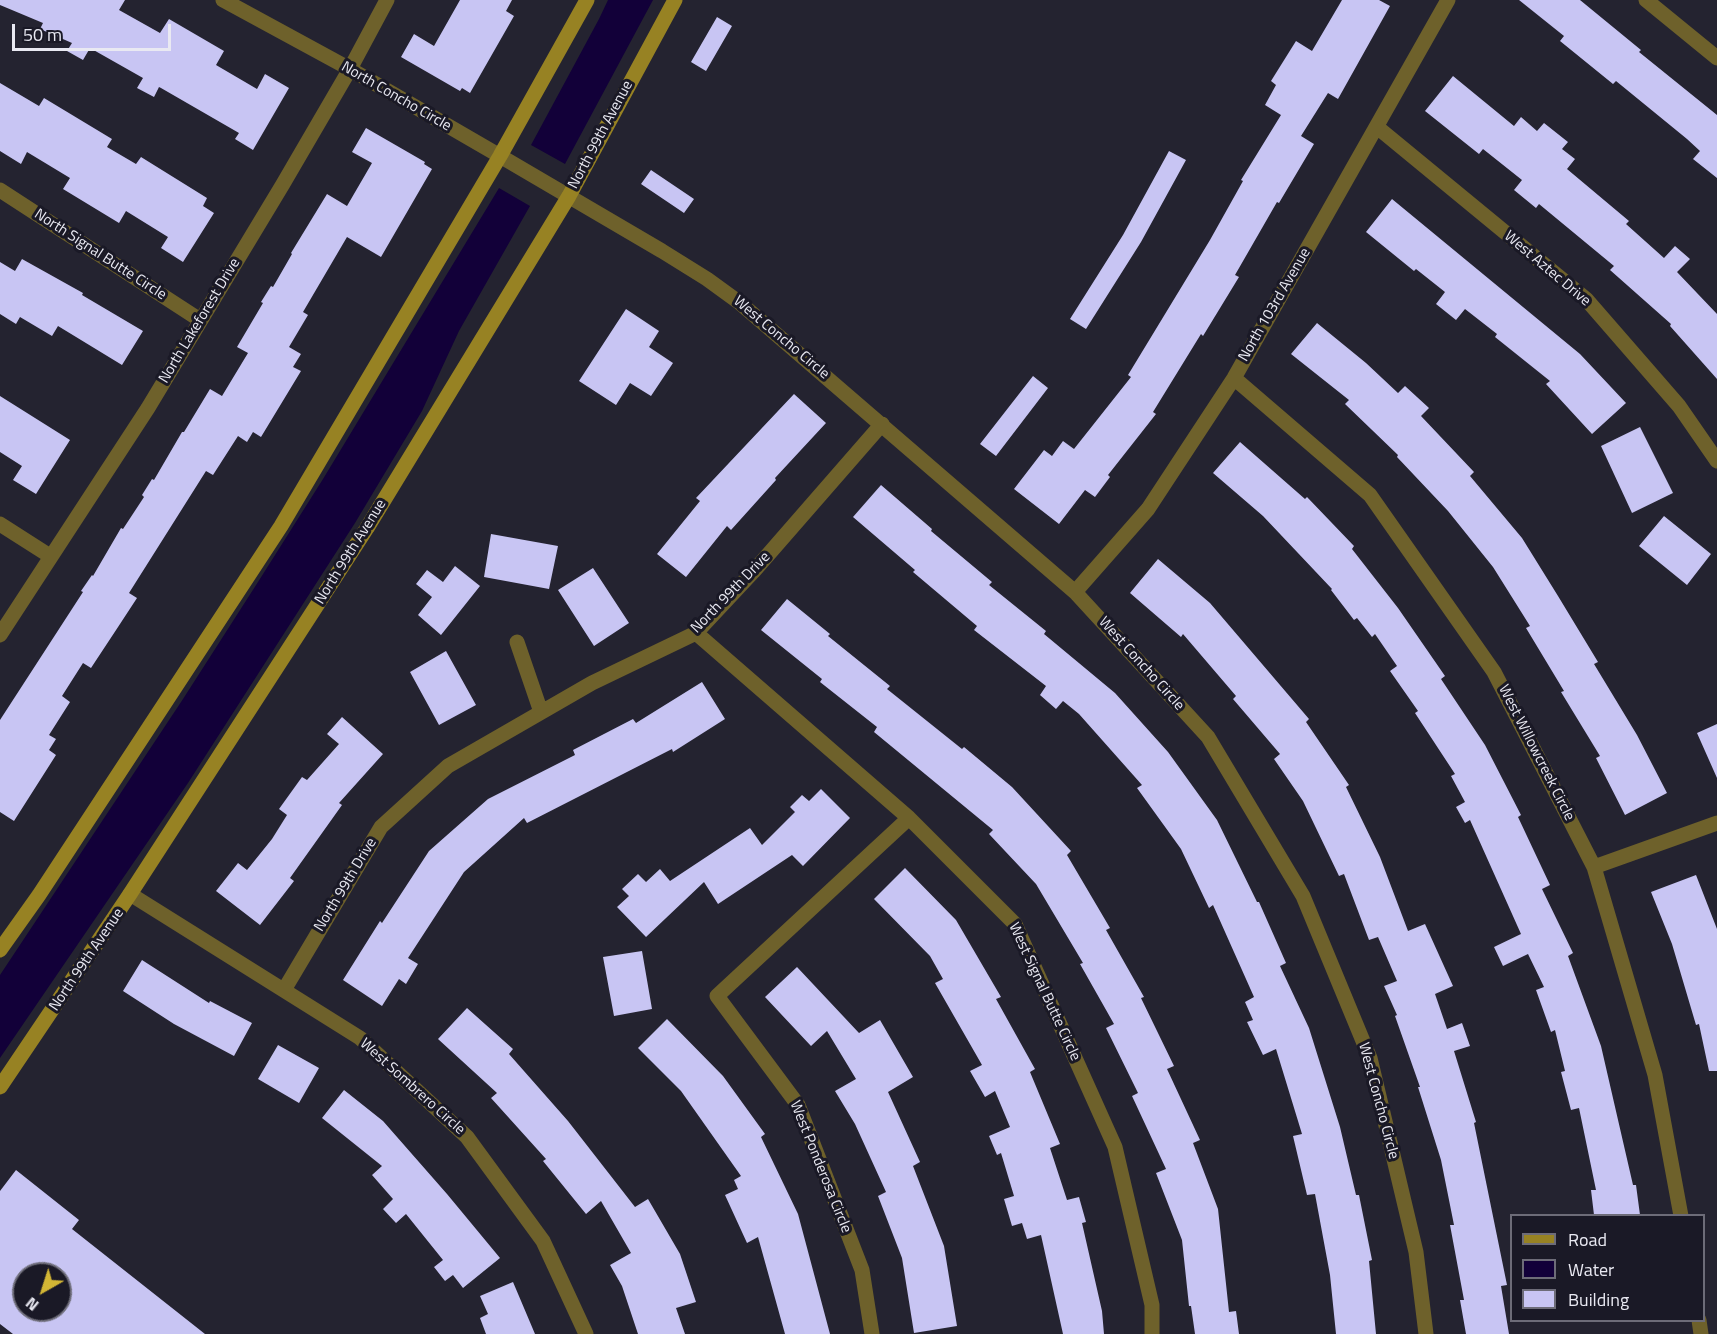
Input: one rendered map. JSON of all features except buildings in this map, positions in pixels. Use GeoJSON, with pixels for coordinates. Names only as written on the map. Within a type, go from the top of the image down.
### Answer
{"type":"FeatureCollection","features":[{"type":"Feature","properties":{"kind":"main road"},"geometry":{"type":"LineString","coordinates":[[0,950],[65,856],[275,536],[500,156],[587,0]]}},
{"type":"Feature","properties":{"kind":"main road","name":"North 99th Avenue"},"geometry":{"type":"LineString","coordinates":[[0,1087],[130,894],[367,528],[569,196],[675,0]]}},
{"type":"Feature","properties":{"kind":"street","name":"North Concho Circle"},"geometry":{"type":"LineString","coordinates":[[223,0],[350,69],[569,196]]}},
{"type":"Feature","properties":{"kind":"street","name":"North Lakeforest Drive"},"geometry":{"type":"LineString","coordinates":[[0,635],[148,408],[350,69],[387,0]]}},
{"type":"Feature","properties":{"kind":"street","name":"North 103rd Avenue"},"geometry":{"type":"LineString","coordinates":[[1074,592],[1148,509],[1234,378],[1448,0]]}},
{"type":"Feature","properties":{"kind":"street"},"geometry":{"type":"LineString","coordinates":[[1646,0],[1717,58]]}},
{"type":"Feature","properties":{"kind":"street","name":"West Aztec Drive"},"geometry":{"type":"LineString","coordinates":[[1377,127],[1586,299],[1679,406],[1717,461]]}},
{"type":"Feature","properties":{"kind":"street","name":"North Signal Butte Circle"},"geometry":{"type":"LineString","coordinates":[[0,190],[200,320]]}},
{"type":"Feature","properties":{"kind":"street","name":"West Concho Circle"},"geometry":{"type":"LineString","coordinates":[[569,196],[724,291],[882,424],[1074,592],[1208,737],[1304,896],[1370,1059],[1416,1252],[1426,1334]]}},
{"type":"Feature","properties":{"kind":"street","name":"West Willowcreek Circle"},"geometry":{"type":"LineString","coordinates":[[1234,378],[1370,495],[1494,672],[1594,867],[1655,1075],[1680,1214]]}},
{"type":"Feature","properties":{"kind":"street","name":"North 99th Drive"},"geometry":{"type":"LineString","coordinates":[[284,990],[381,827],[448,766],[592,683],[696,633],[753,572],[882,424]]}},
{"type":"Feature","properties":{"kind":"street"},"geometry":{"type":"LineString","coordinates":[[0,524],[50,556]]}},
{"type":"Feature","properties":{"kind":"street","name":"West Signal Butte Circle"},"geometry":{"type":"LineString","coordinates":[[696,633],[909,818],[1015,924],[1115,1147],[1152,1305],[1152,1334]]}},
{"type":"Feature","properties":{"kind":"street"},"geometry":{"type":"LineString","coordinates":[[517,642],[542,712]]}},
{"type":"Feature","properties":{"kind":"street","name":"West Ponderosa Circle"},"geometry":{"type":"LineString","coordinates":[[872,1334],[862,1270],[798,1105],[717,996],[909,818]]}},
{"type":"Feature","properties":{"kind":"street"},"geometry":{"type":"LineString","coordinates":[[1594,867],[1717,823]]}},
{"type":"Feature","properties":{"kind":"street","name":"West Sombrero Circle"},"geometry":{"type":"LineString","coordinates":[[130,894],[360,1038],[467,1137],[543,1241],[586,1334]]}},
{"type":"Feature","properties":{"kind":"water"},"geometry":{"type":"Polygon","coordinates":[[[608,0],[653,0],[565,164],[531,145],[608,0]]]}},
{"type":"Feature","properties":{"kind":"water"},"geometry":{"type":"Polygon","coordinates":[[[499,188],[530,206],[459,331],[422,411],[355,523],[188,783],[0,1058],[0,975],[258,582],[499,188]]]}}]}
